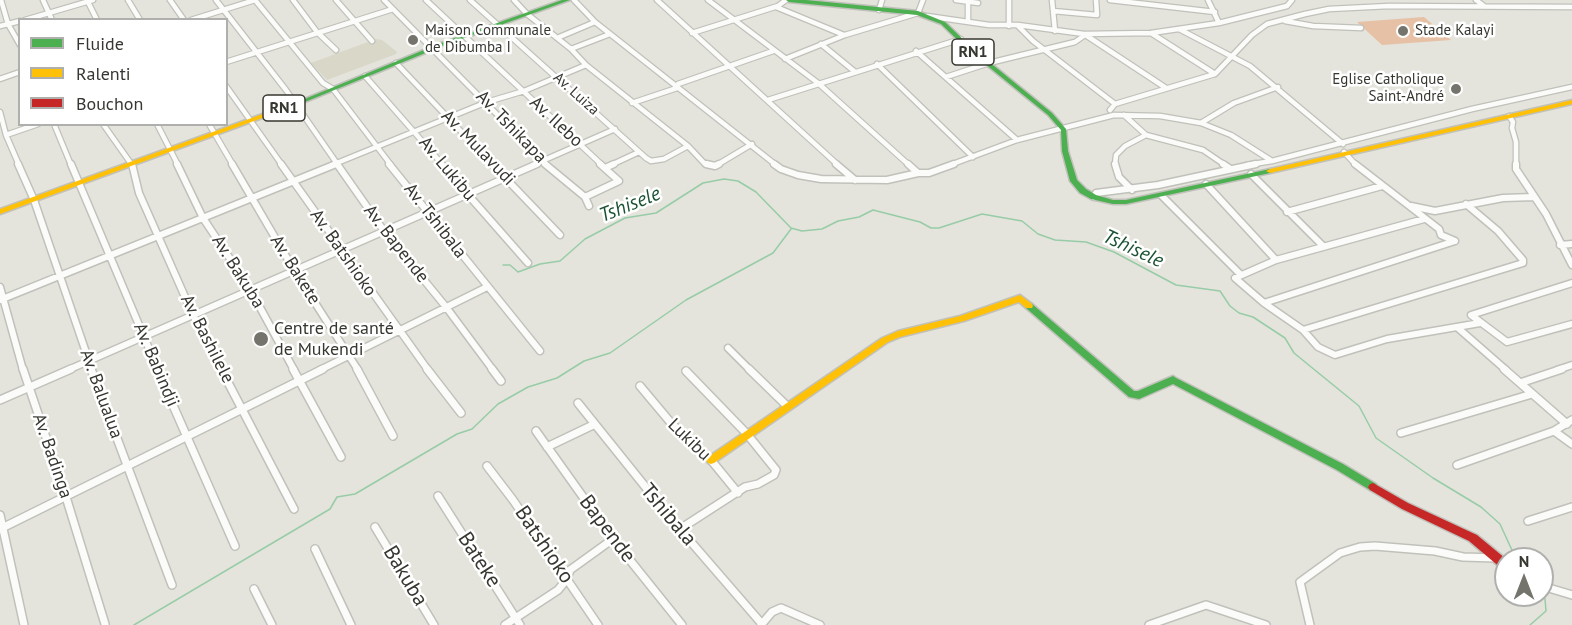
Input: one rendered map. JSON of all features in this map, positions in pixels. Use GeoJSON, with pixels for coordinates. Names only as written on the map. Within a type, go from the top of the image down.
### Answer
{"type":"FeatureCollection","features":[{"type":"Feature","properties":{"kind":"main road","name":"RN1"},"geometry":{"type":"LineString","coordinates":[[0,212],[295,104],[465,36],[567,0]]}},
{"type":"Feature","properties":{"kind":"main road","name":"RN1"},"geometry":{"type":"LineString","coordinates":[[787,0],[840,3],[922,14],[943,23],[970,49],[1050,114],[1064,130]]}},
{"type":"Feature","properties":{"kind":"main road"},"geometry":{"type":"LineString","coordinates":[[1064,130],[1065,152],[1074,181],[1094,197],[1125,202],[1162,196],[1251,174],[1343,148],[1572,102]]}},
{"type":"Feature","properties":{"kind":"main road"},"geometry":{"type":"LineString","coordinates":[[711,460],[787,406],[898,334],[961,319],[1020,298],[1132,394],[1139,395],[1173,380],[1340,467],[1405,506],[1473,538],[1494,556]]}},
{"type":"Feature","properties":{"kind":"street"},"geometry":{"type":"LineString","coordinates":[[1,0],[18,41]]}},
{"type":"Feature","properties":{"kind":"street"},"geometry":{"type":"LineString","coordinates":[[43,0],[51,18]]}},
{"type":"Feature","properties":{"kind":"street"},"geometry":{"type":"LineString","coordinates":[[32,18],[89,0],[96,18]]}},
{"type":"Feature","properties":{"kind":"street"},"geometry":{"type":"LineString","coordinates":[[128,0],[139,18]]}},
{"type":"Feature","properties":{"kind":"street"},"geometry":{"type":"LineString","coordinates":[[170,0],[183,18]]}},
{"type":"Feature","properties":{"kind":"street","name":"Av. Bapende"},"geometry":{"type":"LineString","coordinates":[[216,0],[295,104],[384,231],[446,307],[501,381]]}},
{"type":"Feature","properties":{"kind":"street"},"geometry":{"type":"LineString","coordinates":[[197,18],[255,0]]}},
{"type":"Feature","properties":{"kind":"street","name":"Av. Tshibala"},"geometry":{"type":"LineString","coordinates":[[255,0],[323,83],[333,89],[426,212],[540,351]]}},
{"type":"Feature","properties":{"kind":"street"},"geometry":{"type":"LineString","coordinates":[[293,0],[317,32],[336,50]]}},
{"type":"Feature","properties":{"kind":"street"},"geometry":{"type":"LineString","coordinates":[[336,0],[372,41]]}},
{"type":"Feature","properties":{"kind":"street","name":"Av. Tshikapa"},"geometry":{"type":"LineString","coordinates":[[384,0],[431,49],[488,102],[542,161],[585,197],[589,206]]}},
{"type":"Feature","properties":{"kind":"street","name":"Av. Ilebo"},"geometry":{"type":"LineString","coordinates":[[426,0],[605,168]]}},
{"type":"Feature","properties":{"kind":"street","name":"Av. Luiza"},"geometry":{"type":"LineString","coordinates":[[470,0],[639,152]]}},
{"type":"Feature","properties":{"kind":"street"},"geometry":{"type":"LineString","coordinates":[[514,0],[527,14],[571,49],[586,65],[688,146],[704,163],[711,166],[720,164],[752,144]]}},
{"type":"Feature","properties":{"kind":"street"},"geometry":{"type":"LineString","coordinates":[[574,0],[595,22],[677,88],[789,173],[821,179],[856,180],[887,180],[918,173],[929,173],[1017,140],[1064,130],[1114,115],[1160,116],[1201,123],[1231,135],[1272,161]]}},
{"type":"Feature","properties":{"kind":"street"},"geometry":{"type":"LineString","coordinates":[[657,0],[727,66],[768,100],[803,135],[856,180]]}},
{"type":"Feature","properties":{"kind":"street"},"geometry":{"type":"LineString","coordinates":[[708,0],[772,51],[818,83],[918,173]]}},
{"type":"Feature","properties":{"kind":"street"},"geometry":{"type":"LineString","coordinates":[[692,33],[776,7],[787,0]]}},
{"type":"Feature","properties":{"kind":"street"},"geometry":{"type":"LineString","coordinates":[[879,10],[882,0]]}},
{"type":"Feature","properties":{"kind":"street"},"geometry":{"type":"LineString","coordinates":[[922,14],[923,0]]}},
{"type":"Feature","properties":{"kind":"street"},"geometry":{"type":"LineString","coordinates":[[956,0],[978,3]]}},
{"type":"Feature","properties":{"kind":"street"},"geometry":{"type":"LineString","coordinates":[[1009,0],[1009,26]]}},
{"type":"Feature","properties":{"kind":"street"},"geometry":{"type":"LineString","coordinates":[[1052,0],[1055,31]]}},
{"type":"Feature","properties":{"kind":"street"},"geometry":{"type":"LineString","coordinates":[[1053,11],[1097,15],[1096,0]]}},
{"type":"Feature","properties":{"kind":"street"},"geometry":{"type":"LineString","coordinates":[[1110,0],[1215,12]]}},
{"type":"Feature","properties":{"kind":"street"},"geometry":{"type":"LineString","coordinates":[[1207,0],[1219,23]]}},
{"type":"Feature","properties":{"kind":"street"},"geometry":{"type":"LineString","coordinates":[[785,59],[845,35],[922,14],[1085,34],[1151,33],[1219,23],[1287,6],[1292,0]]}},
{"type":"Feature","properties":{"kind":"street"},"geometry":{"type":"LineString","coordinates":[[1329,0],[1329,9]]}},
{"type":"Feature","properties":{"kind":"street"},"geometry":{"type":"LineString","coordinates":[[1384,0],[1389,6]]}},
{"type":"Feature","properties":{"kind":"street"},"geometry":{"type":"LineString","coordinates":[[1476,0],[1484,6]]}},
{"type":"Feature","properties":{"kind":"street"},"geometry":{"type":"LineString","coordinates":[[1538,0],[1544,7]]}},
{"type":"Feature","properties":{"kind":"street"},"geometry":{"type":"LineString","coordinates":[[967,1],[968,21]]}},
{"type":"Feature","properties":{"kind":"street"},"geometry":{"type":"LineString","coordinates":[[1110,110],[1115,104],[1215,74],[1252,35],[1267,24],[1329,9],[1389,6],[1572,7]]}},
{"type":"Feature","properties":{"kind":"street"},"geometry":{"type":"LineString","coordinates":[[776,7],[845,35]]}},
{"type":"Feature","properties":{"kind":"street"},"geometry":{"type":"LineString","coordinates":[[228,61],[393,9]]}},
{"type":"Feature","properties":{"kind":"street"},"geometry":{"type":"LineString","coordinates":[[1282,21],[1313,26],[1361,28]]}},
{"type":"Feature","properties":{"kind":"street"},"geometry":{"type":"LineString","coordinates":[[0,26],[18,22]]}},
{"type":"Feature","properties":{"kind":"street"},"geometry":{"type":"LineString","coordinates":[[557,38],[595,22]]}},
{"type":"Feature","properties":{"kind":"street"},"geometry":{"type":"LineString","coordinates":[[1018,25],[1033,41],[1115,104]]}},
{"type":"Feature","properties":{"kind":"street"},"geometry":{"type":"LineString","coordinates":[[1179,29],[1251,66],[1278,87],[1343,148],[1358,168],[1439,229],[1441,235],[1455,241],[1264,303]]}},
{"type":"Feature","properties":{"kind":"street"},"geometry":{"type":"LineString","coordinates":[[571,49],[610,33]]}},
{"type":"Feature","properties":{"kind":"street"},"geometry":{"type":"LineString","coordinates":[[1151,33],[1215,74]]}},
{"type":"Feature","properties":{"kind":"street"},"geometry":{"type":"LineString","coordinates":[[946,77],[989,63],[1075,42],[1085,34]]}},
{"type":"Feature","properties":{"kind":"street"},"geometry":{"type":"LineString","coordinates":[[1085,34],[1166,88]]}},
{"type":"Feature","properties":{"kind":"street"},"geometry":{"type":"LineString","coordinates":[[768,100],[916,51],[960,39]]}},
{"type":"Feature","properties":{"kind":"street"},"geometry":{"type":"LineString","coordinates":[[822,45],[854,71]]}},
{"type":"Feature","properties":{"kind":"street"},"geometry":{"type":"LineString","coordinates":[[632,103],[772,51]]}},
{"type":"Feature","properties":{"kind":"street"},"geometry":{"type":"LineString","coordinates":[[916,51],[1017,140]]}},
{"type":"Feature","properties":{"kind":"street","name":"Av. Mulavudi"},"geometry":{"type":"LineString","coordinates":[[396,63],[560,235]]}},
{"type":"Feature","properties":{"kind":"street"},"geometry":{"type":"LineString","coordinates":[[877,64],[973,157]]}},
{"type":"Feature","properties":{"kind":"street"},"geometry":{"type":"LineString","coordinates":[[2,299],[488,102],[524,91],[586,65]]}},
{"type":"Feature","properties":{"kind":"street"},"geometry":{"type":"LineString","coordinates":[[0,79],[18,73]]}},
{"type":"Feature","properties":{"kind":"street","name":"Av. Lukibu"},"geometry":{"type":"LineString","coordinates":[[365,76],[528,263]]}},
{"type":"Feature","properties":{"kind":"street"},"geometry":{"type":"LineString","coordinates":[[1201,123],[1234,103],[1278,87]]}},
{"type":"Feature","properties":{"kind":"street"},"geometry":{"type":"LineString","coordinates":[[1094,197],[1096,193],[1101,192],[1132,190],[1230,168],[1343,148],[1479,108],[1572,87]]}},
{"type":"Feature","properties":{"kind":"street","name":"Av. Batshioko"},"geometry":{"type":"LineString","coordinates":[[228,89],[340,250],[461,413]]}},
{"type":"Feature","properties":{"kind":"street"},"geometry":{"type":"LineString","coordinates":[[1124,115],[1146,135],[1203,150],[1230,168]]}},
{"type":"Feature","properties":{"kind":"street"},"geometry":{"type":"LineString","coordinates":[[1509,116],[1513,122],[1512,128],[1516,142],[1516,169],[1546,214],[1572,265]]}},
{"type":"Feature","properties":{"kind":"street","name":"Av. Balualua"},"geometry":{"type":"LineString","coordinates":[[1,117],[6,135],[34,200],[89,362],[172,585]]}},
{"type":"Feature","properties":{"kind":"street"},"geometry":{"type":"LineString","coordinates":[[6,135],[32,126]]}},
{"type":"Feature","properties":{"kind":"street","name":"Av. Babindji"},"geometry":{"type":"LineString","coordinates":[[55,126],[81,183],[143,338],[235,546]]}},
{"type":"Feature","properties":{"kind":"street"},"geometry":{"type":"LineString","coordinates":[[104,126],[132,164]]}},
{"type":"Feature","properties":{"kind":"street","name":"Av. Bakuba"},"geometry":{"type":"LineString","coordinates":[[158,126],[203,218],[250,289],[341,457]]}},
{"type":"Feature","properties":{"kind":"street","name":"Av. Bakete"},"geometry":{"type":"LineString","coordinates":[[209,126],[294,270],[350,355],[393,436]]}},
{"type":"Feature","properties":{"kind":"street"},"geometry":{"type":"LineString","coordinates":[[0,400],[615,129]]}},
{"type":"Feature","properties":{"kind":"street"},"geometry":{"type":"LineString","coordinates":[[1132,190],[1119,177],[1115,167],[1116,155],[1125,146],[1146,135]]}},
{"type":"Feature","properties":{"kind":"street"},"geometry":{"type":"LineString","coordinates":[[585,197],[619,182],[605,168],[639,152],[651,161],[657,161],[688,146]]}},
{"type":"Feature","properties":{"kind":"street","name":"Av. Bashilele"},"geometry":{"type":"LineString","coordinates":[[132,164],[139,193],[193,315],[294,509]]}},
{"type":"Feature","properties":{"kind":"street"},"geometry":{"type":"LineString","coordinates":[[1251,174],[1323,246]]}},
{"type":"Feature","properties":{"kind":"street"},"geometry":{"type":"LineString","coordinates":[[1206,184],[1276,260]]}},
{"type":"Feature","properties":{"kind":"street"},"geometry":{"type":"LineString","coordinates":[[1287,212],[1382,186]]}},
{"type":"Feature","properties":{"kind":"street"},"geometry":{"type":"LineString","coordinates":[[1162,196],[1240,274]]}},
{"type":"Feature","properties":{"kind":"street"},"geometry":{"type":"LineString","coordinates":[[1408,206],[1431,211],[1503,198],[1534,197]]}},
{"type":"Feature","properties":{"kind":"street"},"geometry":{"type":"LineString","coordinates":[[1303,330],[1523,263],[1523,260],[1498,231],[1466,204]]}},
{"type":"Feature","properties":{"kind":"street"},"geometry":{"type":"LineString","coordinates":[[1424,219],[1276,260],[1240,274],[1235,279],[1303,330],[1318,347],[1335,355],[1387,339],[1480,323]]}},
{"type":"Feature","properties":{"kind":"street"},"geometry":{"type":"LineString","coordinates":[[1560,245],[1572,244]]}},
{"type":"Feature","properties":{"kind":"street"},"geometry":{"type":"LineString","coordinates":[[1572,283],[1472,314],[1480,323],[1507,342],[1572,324]]}},
{"type":"Feature","properties":{"kind":"street","name":"Av. Badinga"},"geometry":{"type":"LineString","coordinates":[[0,287],[28,388],[66,497],[105,624]]}},
{"type":"Feature","properties":{"kind":"street"},"geometry":{"type":"LineString","coordinates":[[2,529],[487,287]]}},
{"type":"Feature","properties":{"kind":"street"},"geometry":{"type":"LineString","coordinates":[[1457,465],[1554,431],[1569,422],[1532,394],[1458,328]]}},
{"type":"Feature","properties":{"kind":"street"},"geometry":{"type":"LineString","coordinates":[[728,348],[787,406]]}},
{"type":"Feature","properties":{"kind":"street"},"geometry":{"type":"LineString","coordinates":[[1520,383],[1572,365]]}},
{"type":"Feature","properties":{"kind":"street"},"geometry":{"type":"LineString","coordinates":[[680,529],[745,487],[758,484],[776,472],[747,434],[686,371]]}},
{"type":"Feature","properties":{"kind":"street","name":"Lukibu"},"geometry":{"type":"LineString","coordinates":[[640,386],[671,423],[711,460],[738,493]]}},
{"type":"Feature","properties":{"kind":"street"},"geometry":{"type":"LineString","coordinates":[[1401,433],[1532,394]]}},
{"type":"Feature","properties":{"kind":"street","name":"Tshibala"},"geometry":{"type":"LineString","coordinates":[[578,403],[680,529],[762,625]]}},
{"type":"Feature","properties":{"kind":"street"},"geometry":{"type":"LineString","coordinates":[[548,447],[593,424]]}},
{"type":"Feature","properties":{"kind":"street","name":"Bapende"},"geometry":{"type":"LineString","coordinates":[[536,431],[613,539],[682,625]]}},
{"type":"Feature","properties":{"kind":"street"},"geometry":{"type":"LineString","coordinates":[[1554,431],[1572,444]]}},
{"type":"Feature","properties":{"kind":"street","name":"Batshioko"},"geometry":{"type":"LineString","coordinates":[[487,466],[598,625]]}},
{"type":"Feature","properties":{"kind":"street","name":"Bateke"},"geometry":{"type":"LineString","coordinates":[[438,496],[518,622]]}},
{"type":"Feature","properties":{"kind":"street"},"geometry":{"type":"LineString","coordinates":[[1528,520],[1572,507]]}},
{"type":"Feature","properties":{"kind":"street"},"geometry":{"type":"LineString","coordinates":[[0,515],[24,625]]}},
{"type":"Feature","properties":{"kind":"street","name":"Bakuba"},"geometry":{"type":"LineString","coordinates":[[375,527],[434,625]]}},
{"type":"Feature","properties":{"kind":"street"},"geometry":{"type":"LineString","coordinates":[[506,625],[518,622],[558,590],[567,579],[570,570],[613,539]]}},
{"type":"Feature","properties":{"kind":"street"},"geometry":{"type":"LineString","coordinates":[[1310,625],[1300,582],[1340,553],[1360,547],[1376,546],[1435,551],[1463,557],[1494,558]]}},
{"type":"Feature","properties":{"kind":"street"},"geometry":{"type":"LineString","coordinates":[[315,549],[351,625]]}},
{"type":"Feature","properties":{"kind":"street"},"geometry":{"type":"LineString","coordinates":[[254,589],[272,625]]}},
{"type":"Feature","properties":{"kind":"street"},"geometry":{"type":"LineString","coordinates":[[1554,590],[1572,595]]}},
{"type":"Feature","properties":{"kind":"street"},"geometry":{"type":"LineString","coordinates":[[1149,625],[1206,605],[1266,625]]}},
{"type":"Feature","properties":{"kind":"street"},"geometry":{"type":"LineString","coordinates":[[762,625],[772,612],[781,608],[820,625]]}},
{"type":"Feature","properties":{"kind":"shaded area","name":"Stade Kalayi"},"geometry":{"type":"Polygon","coordinates":[[[1424,17],[1451,40],[1382,45],[1357,22],[1424,17]]]}},
{"type":"Feature","properties":{"kind":"shaded area"},"geometry":{"type":"Polygon","coordinates":[[[376,39],[382,40],[397,52],[396,54],[327,80],[311,63],[376,39]]]}},
{"type":"Feature","properties":{"kind":"waterway","name":"Tshisele"},"geometry":{"type":"LineString","coordinates":[[503,265],[510,265],[518,272],[540,264],[560,261],[585,239],[625,218],[656,213],[703,183],[724,179],[738,181],[756,192],[791,228],[802,231],[822,229],[838,221],[859,217],[873,210],[920,222],[931,228],[939,228],[982,214],[1022,221],[1038,234],[1055,240],[1086,242],[1114,252],[1176,285],[1220,291],[1230,306],[1239,313],[1253,317],[1285,338],[1294,353],[1359,406],[1376,438],[1433,478],[1481,507],[1500,524],[1511,547]]}},
{"type":"Feature","properties":{"kind":"waterway"},"geometry":{"type":"LineString","coordinates":[[134,625],[330,509],[337,497],[355,494],[457,434],[472,429],[498,404],[528,387],[557,378],[584,361],[610,353],[686,300],[773,253],[791,229]]}},
{"type":"Feature","properties":{"kind":"waterway","name":"Tshisele"},"geometry":{"type":"LineString","coordinates":[[1530,625],[1546,611],[1546,607]]}},
{"type":"Feature","properties":{"kind":"traffic: fast"},"geometry":{"type":"LineString","coordinates":[[293,105],[443,44],[567,0]]}},
{"type":"Feature","properties":{"kind":"traffic: fast"},"geometry":{"type":"LineString","coordinates":[[789,0],[918,13],[943,23],[970,49],[1050,114],[1064,130],[1065,151],[1074,181],[1083,191],[1094,197],[1113,202],[1126,202],[1270,171]]}},
{"type":"Feature","properties":{"kind":"traffic: fast"},"geometry":{"type":"LineString","coordinates":[[1029,306],[1132,394],[1139,395],[1173,380],[1340,467],[1373,487]]}},
{"type":"Feature","properties":{"kind":"traffic: slow"},"geometry":{"type":"LineString","coordinates":[[1270,171],[1572,102]]}},
{"type":"Feature","properties":{"kind":"traffic: slow"},"geometry":{"type":"LineString","coordinates":[[0,212],[293,105]]}},
{"type":"Feature","properties":{"kind":"traffic: slow"},"geometry":{"type":"LineString","coordinates":[[711,460],[885,340],[898,334],[961,319],[1020,298],[1029,306]]}},
{"type":"Feature","properties":{"kind":"traffic: jam"},"geometry":{"type":"LineString","coordinates":[[1373,487],[1405,506],[1473,538],[1494,556]]}},
{"type":"Feature","properties":{"kind":"place","name":"Stade Kalayi"},"geometry":{"type":"Point","coordinates":[1403,31]}},
{"type":"Feature","properties":{"kind":"place","name":"Maison Communale de Dibumba I"},"geometry":{"type":"Point","coordinates":[413,40]}},
{"type":"Feature","properties":{"kind":"place","name":"Eglise Catholique Saint-André"},"geometry":{"type":"Point","coordinates":[1456,89]}},
{"type":"Feature","properties":{"kind":"place","name":"Centre de santé de Mukendi"},"geometry":{"type":"Point","coordinates":[261,339]}}]}
